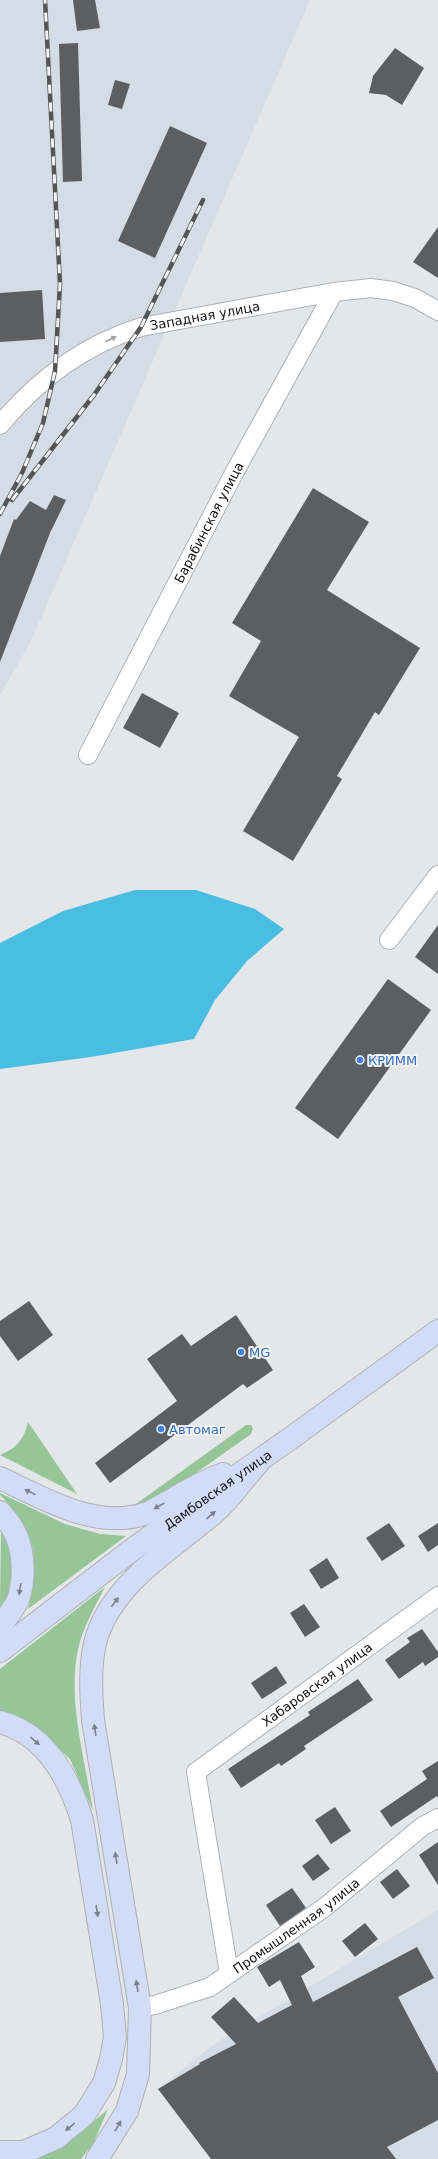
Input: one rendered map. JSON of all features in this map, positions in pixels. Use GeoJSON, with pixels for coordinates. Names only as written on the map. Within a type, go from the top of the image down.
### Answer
{"type":"FeatureCollection","features":[{"type":"Feature","properties":{"kind":"main road","name":"Дамбовская улица"},"geometry":{"type":"LineString","coordinates":[[0,1651],[137,1546],[258,1462],[438,1331]]}},
{"type":"Feature","properties":{"kind":"main road"},"geometry":{"type":"LineString","coordinates":[[0,1478],[60,1506],[99,1516],[122,1518],[145,1514],[211,1478],[258,1462]]}},
{"type":"Feature","properties":{"kind":"main road"},"geometry":{"type":"LineString","coordinates":[[97,2159],[127,2111],[138,2074],[140,2008],[93,1720],[91,1681],[97,1636],[111,1607],[134,1579],[216,1511],[258,1462]]}},
{"type":"Feature","properties":{"kind":"main road"},"geometry":{"type":"LineString","coordinates":[[0,1512],[14,1530],[21,1550],[22,1577],[18,1598],[11,1612],[0,1626]]}},
{"type":"Feature","properties":{"kind":"main road"},"geometry":{"type":"LineString","coordinates":[[0,1722],[24,1731],[46,1749],[63,1772],[74,1796],[84,1835],[112,2004],[115,2037],[104,2083],[84,2115],[56,2138],[24,2152],[0,2152]]}},
{"type":"Feature","properties":{"kind":"street","name":"Западная улица"},"geometry":{"type":"LineString","coordinates":[[0,425],[55,371],[81,352],[141,327],[334,292],[371,288],[393,291],[415,298],[438,311]]}},
{"type":"Feature","properties":{"kind":"street","name":"Барабинская улица"},"geometry":{"type":"LineString","coordinates":[[88,755],[234,473],[334,292]]}},
{"type":"Feature","properties":{"kind":"street"},"geometry":{"type":"LineString","coordinates":[[389,940],[438,875]]}},
{"type":"Feature","properties":{"kind":"street","name":"Хабаровская улица"},"geometry":{"type":"LineString","coordinates":[[229,1974],[196,1772],[438,1596]]}},
{"type":"Feature","properties":{"kind":"street","name":"Промышленная улица"},"geometry":{"type":"LineString","coordinates":[[140,2008],[155,2005],[210,1987],[325,1907],[423,1826],[438,1818]]}},
{"type":"Feature","properties":{"kind":"shaded area"},"geometry":{"type":"Polygon","coordinates":[[[0,0],[310,0],[31,641],[0,695],[0,0]]]}},
{"type":"Feature","properties":{"kind":"shaded area"},"geometry":{"type":"Polygon","coordinates":[[[438,1910],[438,2159],[211,2159],[158,2089],[214,2044],[438,1910]]]}},
{"type":"Feature","properties":{"kind":"green space"},"geometry":{"type":"Polygon","coordinates":[[[28,1422],[77,1494],[0,1455],[11,1449],[19,1442],[28,1422]]]}},
{"type":"Feature","properties":{"kind":"green space"},"geometry":{"type":"Polygon","coordinates":[[[246,1425],[251,1425],[253,1428],[251,1434],[158,1500],[143,1504],[136,1504],[246,1425]]]}},
{"type":"Feature","properties":{"kind":"green space"},"geometry":{"type":"Polygon","coordinates":[[[0,1493],[65,1524],[100,1534],[126,1536],[28,1609],[34,1575],[32,1548],[22,1522],[13,1509],[0,1495],[0,1493]]]}},
{"type":"Feature","properties":{"kind":"green space"},"geometry":{"type":"Polygon","coordinates":[[[1,1531],[10,1551],[12,1575],[7,1597],[0,1609],[1,1531]]]}},
{"type":"Feature","properties":{"kind":"green space"},"geometry":{"type":"Polygon","coordinates":[[[105,1587],[84,1630],[79,1645],[76,1665],[75,1685],[78,1728],[93,1811],[70,1759],[37,1728],[0,1714],[0,1669],[105,1587]]]}},
{"type":"Feature","properties":{"kind":"green space"},"geometry":{"type":"Polygon","coordinates":[[[108,2109],[93,2144],[81,2159],[30,2159],[52,2150],[72,2138],[108,2109]]]}},
{"type":"Feature","properties":{"kind":"water"},"geometry":{"type":"Polygon","coordinates":[[[135,890],[196,890],[255,909],[284,929],[247,961],[215,1000],[194,1039],[91,1057],[0,1069],[0,943],[63,911],[135,890]]]}},
{"type":"Feature","properties":{"kind":"building"},"geometry":{"type":"Polygon","coordinates":[[[73,0],[95,0],[100,28],[77,31],[73,0]]]}},
{"type":"Feature","properties":{"kind":"building"},"geometry":{"type":"Polygon","coordinates":[[[78,43],[82,181],[63,182],[59,44],[78,43]]]}},
{"type":"Feature","properties":{"kind":"building"},"geometry":{"type":"Polygon","coordinates":[[[395,48],[424,68],[402,105],[386,95],[369,93],[373,76],[395,48]]]}},
{"type":"Feature","properties":{"kind":"building"},"geometry":{"type":"Polygon","coordinates":[[[115,80],[130,84],[122,109],[108,105],[115,80]]]}},
{"type":"Feature","properties":{"kind":"building"},"geometry":{"type":"Polygon","coordinates":[[[170,126],[207,143],[155,258],[118,241],[170,126]]]}},
{"type":"Feature","properties":{"kind":"building"},"geometry":{"type":"Polygon","coordinates":[[[438,227],[438,278],[413,262],[438,227]]]}},
{"type":"Feature","properties":{"kind":"building"},"geometry":{"type":"Polygon","coordinates":[[[42,290],[45,339],[0,342],[0,293],[42,290]]]}},
{"type":"Feature","properties":{"kind":"building"},"geometry":{"type":"Polygon","coordinates":[[[313,488],[369,522],[327,590],[420,648],[379,715],[375,712],[337,776],[342,779],[293,861],[243,831],[299,737],[229,696],[261,641],[232,623],[313,488]]]}},
{"type":"Feature","properties":{"kind":"building"},"geometry":{"type":"Polygon","coordinates":[[[54,495],[66,500],[50,533],[0,662],[0,556],[14,519],[16,520],[30,501],[46,510],[54,495]]]}},
{"type":"Feature","properties":{"kind":"building"},"geometry":{"type":"Polygon","coordinates":[[[142,693],[179,713],[160,748],[123,728],[142,693]]]}},
{"type":"Feature","properties":{"kind":"building"},"geometry":{"type":"Polygon","coordinates":[[[438,925],[438,974],[415,957],[438,925]]]}},
{"type":"Feature","properties":{"kind":"building"},"geometry":{"type":"Polygon","coordinates":[[[388,979],[431,1010],[338,1139],[295,1108],[388,979]]]}},
{"type":"Feature","properties":{"kind":"building"},"geometry":{"type":"Polygon","coordinates":[[[29,1301],[53,1335],[18,1361],[0,1336],[0,1321],[29,1301]]]}},
{"type":"Feature","properties":{"kind":"building"},"geometry":{"type":"Polygon","coordinates":[[[236,1315],[273,1370],[247,1388],[243,1384],[110,1483],[95,1463],[177,1401],[147,1359],[182,1334],[191,1346],[236,1315]]]}},
{"type":"Feature","properties":{"kind":"building"},"geometry":{"type":"Polygon","coordinates":[[[389,1523],[405,1546],[382,1561],[366,1538],[389,1523]]]}},
{"type":"Feature","properties":{"kind":"building"},"geometry":{"type":"Polygon","coordinates":[[[438,1523],[438,1545],[428,1552],[418,1536],[438,1523]]]}},
{"type":"Feature","properties":{"kind":"building"},"geometry":{"type":"Polygon","coordinates":[[[327,1558],[339,1578],[321,1589],[309,1570],[327,1558]]]}},
{"type":"Feature","properties":{"kind":"building"},"geometry":{"type":"Polygon","coordinates":[[[304,1604],[320,1627],[305,1637],[290,1613],[304,1604]]]}},
{"type":"Feature","properties":{"kind":"building"},"geometry":{"type":"Polygon","coordinates":[[[422,1629],[438,1652],[438,1657],[425,1666],[423,1662],[399,1679],[385,1660],[410,1642],[407,1638],[422,1629]]]}},
{"type":"Feature","properties":{"kind":"building"},"geometry":{"type":"Polygon","coordinates":[[[276,1666],[287,1683],[262,1699],[251,1683],[276,1666]]]}},
{"type":"Feature","properties":{"kind":"building"},"geometry":{"type":"Polygon","coordinates":[[[358,1679],[373,1700],[304,1746],[306,1749],[281,1766],[279,1763],[241,1788],[228,1769],[310,1715],[308,1712],[358,1679]]]}},
{"type":"Feature","properties":{"kind":"building"},"geometry":{"type":"Polygon","coordinates":[[[438,1761],[438,1798],[437,1796],[391,1827],[380,1811],[427,1779],[422,1771],[438,1761]]]}},
{"type":"Feature","properties":{"kind":"building"},"geometry":{"type":"Polygon","coordinates":[[[335,1807],[351,1831],[331,1844],[315,1820],[335,1807]]]}},
{"type":"Feature","properties":{"kind":"building"},"geometry":{"type":"Polygon","coordinates":[[[438,1842],[438,1885],[419,1855],[438,1842]]]}},
{"type":"Feature","properties":{"kind":"building"},"geometry":{"type":"Polygon","coordinates":[[[318,1854],[330,1869],[313,1881],[302,1866],[318,1854]]]}},
{"type":"Feature","properties":{"kind":"building"},"geometry":{"type":"Polygon","coordinates":[[[397,1869],[410,1886],[393,1899],[380,1882],[397,1869]]]}},
{"type":"Feature","properties":{"kind":"building"},"geometry":{"type":"Polygon","coordinates":[[[292,1888],[306,1908],[280,1926],[266,1905],[292,1888]]]}},
{"type":"Feature","properties":{"kind":"building"},"geometry":{"type":"Polygon","coordinates":[[[365,1923],[378,1939],[355,1957],[342,1941],[365,1923]]]}},
{"type":"Feature","properties":{"kind":"building"},"geometry":{"type":"Polygon","coordinates":[[[299,1942],[315,1967],[301,1976],[313,2002],[417,1947],[434,1978],[398,1997],[438,2073],[438,2120],[387,2147],[396,2159],[211,2159],[158,2089],[200,2064],[199,2063],[236,2044],[211,2017],[234,1997],[258,2023],[292,2005],[280,1980],[269,1987],[257,1967],[299,1942]]]}},
{"type":"Feature","properties":{"kind":"railway"},"geometry":{"type":"LineString","coordinates":[[0,514],[22,473],[43,423],[55,371],[60,284],[45,0]]}},
{"type":"Feature","properties":{"kind":"railway"},"geometry":{"type":"LineString","coordinates":[[12,500],[94,395],[141,327],[203,200]]}},
{"type":"Feature","properties":{"kind":"place","name":"КРИММ"},"geometry":{"type":"Point","coordinates":[360,1060]}},
{"type":"Feature","properties":{"kind":"place","name":"MG"},"geometry":{"type":"Point","coordinates":[241,1352]}},
{"type":"Feature","properties":{"kind":"place","name":"Автомаг"},"geometry":{"type":"Point","coordinates":[161,1429]}}]}
